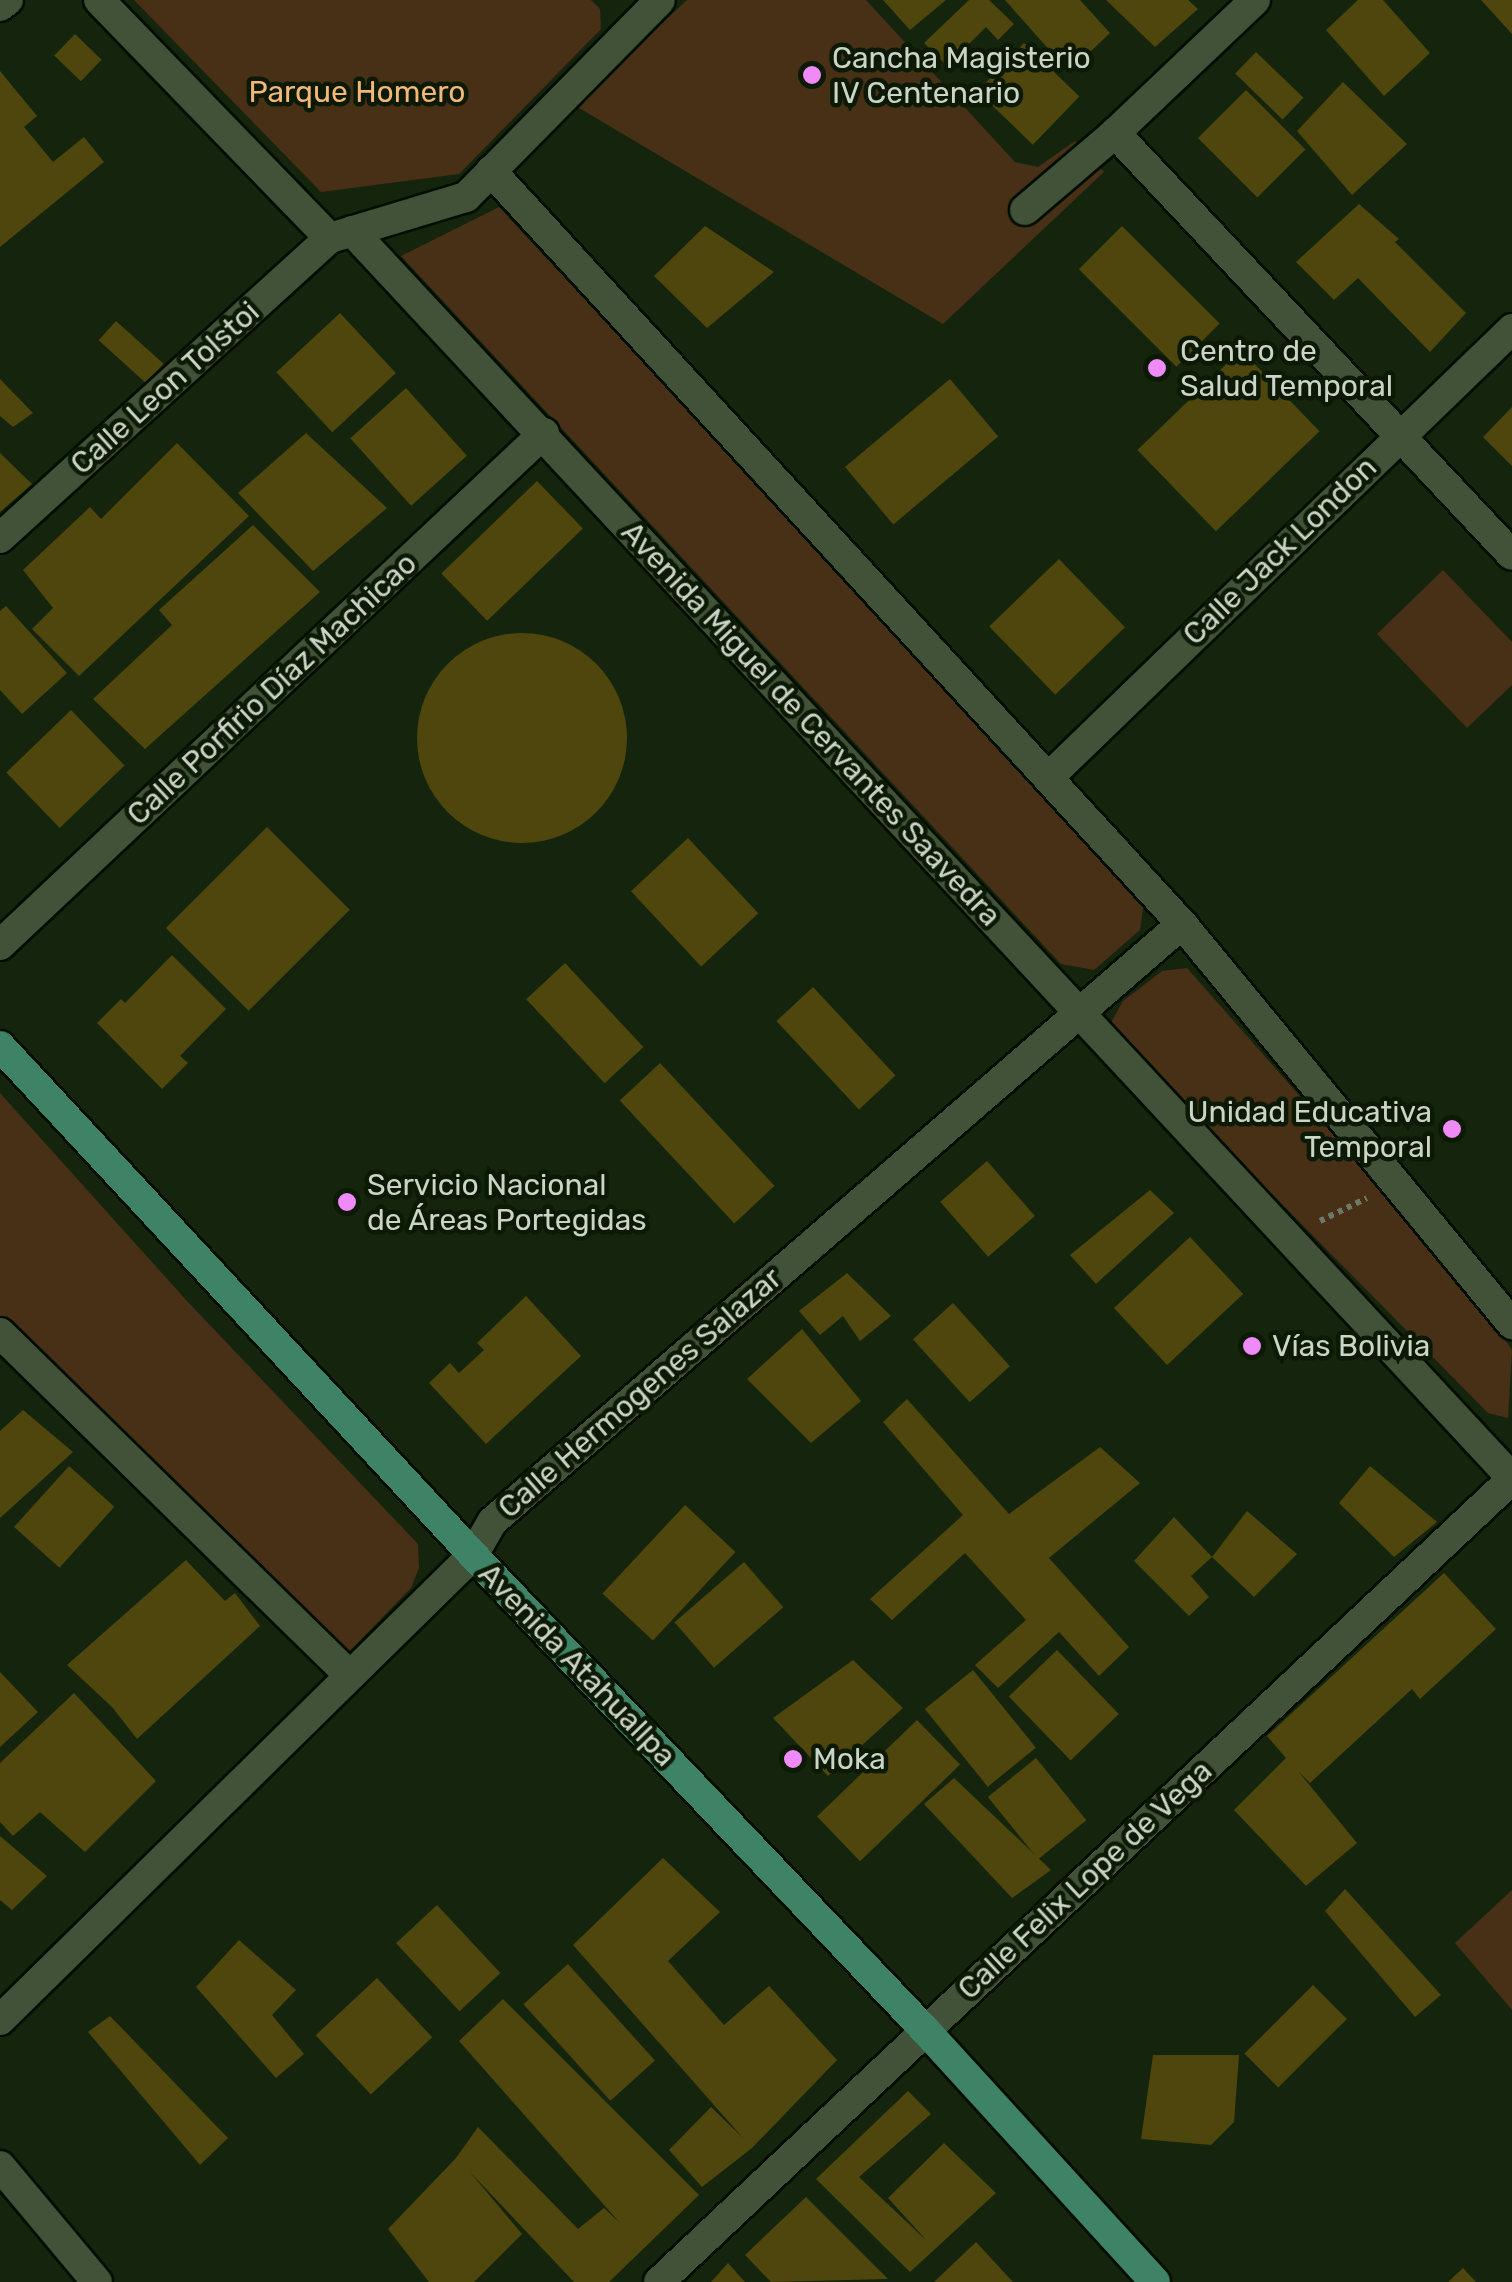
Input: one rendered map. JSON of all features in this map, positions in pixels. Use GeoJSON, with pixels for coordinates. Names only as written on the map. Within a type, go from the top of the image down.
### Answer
{"type":"FeatureCollection","features":[{"type":"Feature","properties":{"kind":"main road","name":"Avenida Atahuallpa"},"geometry":{"type":"LineString","coordinates":[[0,1046],[473,1556],[925,2030],[1155,2282]]}},
{"type":"Feature","properties":{"kind":"street"},"geometry":{"type":"LineString","coordinates":[[0,6],[8,0]]}},
{"type":"Feature","properties":{"kind":"street","name":"Avenida Miguel de Cervantes Saavedra"},"geometry":{"type":"LineString","coordinates":[[99,0],[544,434],[1512,1478]]}},
{"type":"Feature","properties":{"kind":"street"},"geometry":{"type":"LineString","coordinates":[[1026,210],[1115,133],[1255,0]]}},
{"type":"Feature","properties":{"kind":"street","name":"Calle Leon Tolstoi"},"geometry":{"type":"LineString","coordinates":[[0,538],[341,235],[466,197],[638,7]]}},
{"type":"Feature","properties":{"kind":"street"},"geometry":{"type":"LineString","coordinates":[[1115,133],[1512,555]]}},
{"type":"Feature","properties":{"kind":"street"},"geometry":{"type":"LineString","coordinates":[[492,171],[1182,924],[1512,1324]]}},
{"type":"Feature","properties":{"kind":"street","name":"Calle Jack London"},"geometry":{"type":"LineString","coordinates":[[1050,776],[1399,434],[1512,329]]}},
{"type":"Feature","properties":{"kind":"street","name":"Calle Porfirio Díaz Machicao"},"geometry":{"type":"LineString","coordinates":[[0,944],[544,434]]}},
{"type":"Feature","properties":{"kind":"street","name":"Calle Hermogenes Salazar"},"geometry":{"type":"LineString","coordinates":[[0,2020],[473,1556],[492,1521],[1182,924]]}},
{"type":"Feature","properties":{"kind":"street"},"geometry":{"type":"LineString","coordinates":[[0,1333],[349,1675]]}},
{"type":"Feature","properties":{"kind":"street","name":"Calle Felix Lope de Vega"},"geometry":{"type":"LineString","coordinates":[[659,2282],[1512,1478]]}},
{"type":"Feature","properties":{"kind":"street"},"geometry":{"type":"LineString","coordinates":[[0,2166],[97,2282]]}},
{"type":"Feature","properties":{"kind":"path"},"geometry":{"type":"LineString","coordinates":[[1287,1236],[1396,1184]]}},
{"type":"Feature","properties":{"kind":"green space","name":"Parque Homero"},"geometry":{"type":"Polygon","coordinates":[[[134,0],[591,0],[600,9],[601,29],[459,174],[321,192],[134,0]]]}},
{"type":"Feature","properties":{"kind":"green space"},"geometry":{"type":"Polygon","coordinates":[[[687,0],[866,0],[1015,162],[1038,167],[1075,141],[1104,172],[943,324],[574,105],[687,0]]]}},
{"type":"Feature","properties":{"kind":"green space"},"geometry":{"type":"Polygon","coordinates":[[[499,207],[1144,901],[1140,930],[1094,970],[1061,964],[401,256],[499,207]]]}},
{"type":"Feature","properties":{"kind":"green space"},"geometry":{"type":"Polygon","coordinates":[[[1443,570],[1512,642],[1512,685],[1467,728],[1377,634],[1443,570]]]}},
{"type":"Feature","properties":{"kind":"green space"},"geometry":{"type":"Polygon","coordinates":[[[1187,968],[1477,1297],[1512,1350],[1508,1418],[1488,1413],[1108,1028],[1123,1001],[1162,971],[1187,968]]]}},
{"type":"Feature","properties":{"kind":"green space"},"geometry":{"type":"Polygon","coordinates":[[[0,1093],[187,1301],[418,1544],[419,1568],[411,1588],[344,1657],[0,1319],[0,1093]]]}},
{"type":"Feature","properties":{"kind":"green space"},"geometry":{"type":"Polygon","coordinates":[[[1512,1890],[1512,2010],[1455,1943],[1512,1890]]]}},
{"type":"Feature","properties":{"kind":"building"},"geometry":{"type":"Polygon","coordinates":[[[883,0],[946,0],[910,30],[883,0]]]}},
{"type":"Feature","properties":{"kind":"building"},"geometry":{"type":"Polygon","coordinates":[[[969,0],[989,0],[1014,24],[998,40],[986,27],[947,66],[924,43],[969,0]]]}},
{"type":"Feature","properties":{"kind":"building"},"geometry":{"type":"Polygon","coordinates":[[[1005,0],[1080,0],[1110,33],[1069,72],[1005,0]]]}},
{"type":"Feature","properties":{"kind":"building"},"geometry":{"type":"Polygon","coordinates":[[[1106,0],[1188,0],[1198,9],[1155,47],[1106,0]]]}},
{"type":"Feature","properties":{"kind":"building"},"geometry":{"type":"Polygon","coordinates":[[[1358,0],[1383,0],[1430,53],[1384,96],[1326,30],[1358,0]]]}},
{"type":"Feature","properties":{"kind":"building"},"geometry":{"type":"Polygon","coordinates":[[[1481,0],[1512,0],[1512,34],[1481,0]]]}},
{"type":"Feature","properties":{"kind":"building"},"geometry":{"type":"Polygon","coordinates":[[[75,34],[102,60],[81,81],[54,56],[75,34]]]}},
{"type":"Feature","properties":{"kind":"building"},"geometry":{"type":"Polygon","coordinates":[[[1024,43],[1079,96],[1033,145],[977,91],[1024,43]]]}},
{"type":"Feature","properties":{"kind":"building"},"geometry":{"type":"Polygon","coordinates":[[[1256,52],[1303,98],[1283,119],[1235,74],[1256,52]]]}},
{"type":"Feature","properties":{"kind":"building"},"geometry":{"type":"Polygon","coordinates":[[[0,71],[37,116],[24,127],[53,162],[84,137],[104,162],[0,247],[0,71]]]}},
{"type":"Feature","properties":{"kind":"building"},"geometry":{"type":"Polygon","coordinates":[[[1343,82],[1407,144],[1352,195],[1297,131],[1343,82]]]}},
{"type":"Feature","properties":{"kind":"building"},"geometry":{"type":"Polygon","coordinates":[[[1246,90],[1305,149],[1257,197],[1198,138],[1246,90]]]}},
{"type":"Feature","properties":{"kind":"building"},"geometry":{"type":"Polygon","coordinates":[[[1359,204],[1399,239],[1395,242],[1466,313],[1430,352],[1358,278],[1334,300],[1296,262],[1359,204]]]}},
{"type":"Feature","properties":{"kind":"building"},"geometry":{"type":"Polygon","coordinates":[[[705,226],[774,272],[707,328],[654,276],[705,226]]]}},
{"type":"Feature","properties":{"kind":"building","name":"Centro de Salud Temporal"},"geometry":{"type":"Polygon","coordinates":[[[1122,226],[1220,324],[1176,367],[1079,269],[1122,226]]]}},
{"type":"Feature","properties":{"kind":"building"},"geometry":{"type":"Polygon","coordinates":[[[340,313],[396,373],[332,432],[276,372],[340,313]]]}},
{"type":"Feature","properties":{"kind":"building"},"geometry":{"type":"Polygon","coordinates":[[[116,321],[164,364],[146,383],[99,340],[116,321]]]}},
{"type":"Feature","properties":{"kind":"building","name":"Centro de Salud Temporal"},"geometry":{"type":"Polygon","coordinates":[[[1241,350],[1319,431],[1216,531],[1137,450],[1241,350]]]}},
{"type":"Feature","properties":{"kind":"building"},"geometry":{"type":"Polygon","coordinates":[[[0,379],[33,413],[13,427],[0,416],[0,379]]]}},
{"type":"Feature","properties":{"kind":"building"},"geometry":{"type":"Polygon","coordinates":[[[950,379],[998,436],[893,525],[845,467],[950,379]]]}},
{"type":"Feature","properties":{"kind":"building"},"geometry":{"type":"Polygon","coordinates":[[[406,388],[467,456],[411,506],[350,438],[406,388]]]}},
{"type":"Feature","properties":{"kind":"building"},"geometry":{"type":"Polygon","coordinates":[[[1512,407],[1512,466],[1483,437],[1512,407]]]}},
{"type":"Feature","properties":{"kind":"building"},"geometry":{"type":"Polygon","coordinates":[[[306,433],[387,508],[313,571],[238,493],[306,433]]]}},
{"type":"Feature","properties":{"kind":"building"},"geometry":{"type":"Polygon","coordinates":[[[177,443],[249,516],[79,676],[32,629],[53,608],[23,570],[90,507],[101,519],[177,443]]]}},
{"type":"Feature","properties":{"kind":"building"},"geometry":{"type":"Polygon","coordinates":[[[0,453],[32,484],[0,512],[0,453]]]}},
{"type":"Feature","properties":{"kind":"building"},"geometry":{"type":"Polygon","coordinates":[[[537,481],[583,528],[487,621],[441,573],[537,481]]]}},
{"type":"Feature","properties":{"kind":"building"},"geometry":{"type":"Polygon","coordinates":[[[253,525],[320,592],[145,749],[93,699],[172,625],[159,610],[253,525]]]}},
{"type":"Feature","properties":{"kind":"building"},"geometry":{"type":"Polygon","coordinates":[[[1059,559],[1125,627],[1055,695],[989,626],[1059,559]]]}},
{"type":"Feature","properties":{"kind":"building"},"geometry":{"type":"Polygon","coordinates":[[[6,606],[67,673],[22,714],[0,690],[0,611],[6,606]]]}},
{"type":"Feature","properties":{"kind":"building"},"geometry":{"type":"Polygon","coordinates":[[[522,633],[562,641],[596,664],[619,698],[627,738],[619,778],[596,812],[562,835],[522,843],[482,835],[448,812],[425,778],[417,738],[425,698],[448,664],[482,641],[522,633]]]}},
{"type":"Feature","properties":{"kind":"building"},"geometry":{"type":"Polygon","coordinates":[[[71,710],[124,765],[60,828],[6,773],[71,710]]]}},
{"type":"Feature","properties":{"kind":"building"},"geometry":{"type":"Polygon","coordinates":[[[267,827],[350,910],[249,1011],[166,928],[267,827]]]}},
{"type":"Feature","properties":{"kind":"building"},"geometry":{"type":"Polygon","coordinates":[[[688,838],[758,913],[701,967],[631,891],[688,838]]]}},
{"type":"Feature","properties":{"kind":"building"},"geometry":{"type":"Polygon","coordinates":[[[172,955],[226,1009],[180,1056],[188,1063],[162,1089],[97,1023],[121,999],[125,1003],[172,955]]]}},
{"type":"Feature","properties":{"kind":"building"},"geometry":{"type":"Polygon","coordinates":[[[565,963],[643,1047],[605,1083],[526,999],[565,963]]]}},
{"type":"Feature","properties":{"kind":"building"},"geometry":{"type":"Polygon","coordinates":[[[813,987],[896,1075],[859,1110],[776,1021],[813,987]]]}},
{"type":"Feature","properties":{"kind":"building"},"geometry":{"type":"Polygon","coordinates":[[[660,1063],[775,1186],[734,1223],[620,1101],[660,1063]]]}},
{"type":"Feature","properties":{"kind":"building"},"geometry":{"type":"Polygon","coordinates":[[[987,1161],[1035,1216],[988,1257],[940,1202],[987,1161]]]}},
{"type":"Feature","properties":{"kind":"building"},"geometry":{"type":"Polygon","coordinates":[[[1150,1190],[1174,1213],[1096,1284],[1070,1255],[1150,1190]]]}},
{"type":"Feature","properties":{"kind":"building"},"geometry":{"type":"Polygon","coordinates":[[[1190,1237],[1243,1294],[1167,1365],[1114,1308],[1190,1237]]]}},
{"type":"Feature","properties":{"kind":"building"},"geometry":{"type":"Polygon","coordinates":[[[847,1273],[891,1316],[860,1341],[843,1316],[820,1335],[799,1311],[847,1273]]]}},
{"type":"Feature","properties":{"kind":"building"},"geometry":{"type":"Polygon","coordinates":[[[526,1296],[581,1356],[486,1444],[429,1383],[450,1363],[459,1373],[484,1350],[477,1343],[526,1296]]]}},
{"type":"Feature","properties":{"kind":"building"},"geometry":{"type":"Polygon","coordinates":[[[953,1303],[1010,1366],[970,1402],[913,1339],[953,1303]]]}},
{"type":"Feature","properties":{"kind":"building"},"geometry":{"type":"Polygon","coordinates":[[[802,1329],[861,1401],[811,1443],[747,1379],[802,1329]]]}},
{"type":"Feature","properties":{"kind":"building"},"geometry":{"type":"Polygon","coordinates":[[[907,1399],[1009,1514],[1100,1447],[1140,1483],[1049,1558],[1129,1647],[1099,1676],[1059,1632],[998,1688],[975,1665],[1026,1620],[965,1553],[892,1620],[870,1599],[963,1515],[883,1422],[907,1399]]]}},
{"type":"Feature","properties":{"kind":"building"},"geometry":{"type":"Polygon","coordinates":[[[23,1410],[73,1452],[0,1518],[0,1431],[23,1410]]]}},
{"type":"Feature","properties":{"kind":"building"},"geometry":{"type":"Polygon","coordinates":[[[69,1466],[114,1507],[59,1568],[14,1527],[69,1466]]]}},
{"type":"Feature","properties":{"kind":"building"},"geometry":{"type":"Polygon","coordinates":[[[1370,1466],[1437,1522],[1394,1557],[1339,1503],[1370,1466]]]}},
{"type":"Feature","properties":{"kind":"building"},"geometry":{"type":"Polygon","coordinates":[[[685,1505],[735,1552],[653,1641],[602,1593],[685,1505]]]}},
{"type":"Feature","properties":{"kind":"building"},"geometry":{"type":"Polygon","coordinates":[[[1247,1511],[1297,1554],[1254,1597],[1212,1557],[1247,1511]]]}},
{"type":"Feature","properties":{"kind":"building"},"geometry":{"type":"Polygon","coordinates":[[[1174,1517],[1212,1557],[1191,1576],[1209,1597],[1189,1616],[1134,1561],[1174,1517]]]}},
{"type":"Feature","properties":{"kind":"building"},"geometry":{"type":"Polygon","coordinates":[[[186,1560],[225,1601],[235,1593],[260,1626],[137,1739],[112,1707],[67,1665],[186,1560]]]}},
{"type":"Feature","properties":{"kind":"building"},"geometry":{"type":"Polygon","coordinates":[[[744,1562],[783,1607],[714,1668],[675,1622],[744,1562]]]}},
{"type":"Feature","properties":{"kind":"building"},"geometry":{"type":"Polygon","coordinates":[[[1444,1573],[1496,1629],[1420,1699],[1412,1689],[1310,1783],[1298,1771],[1357,1843],[1306,1886],[1234,1810],[1286,1758],[1267,1736],[1444,1573]]]}},
{"type":"Feature","properties":{"kind":"building"},"geometry":{"type":"Polygon","coordinates":[[[1057,1650],[1119,1714],[1071,1761],[1009,1697],[1057,1650]]]}},
{"type":"Feature","properties":{"kind":"building"},"geometry":{"type":"Polygon","coordinates":[[[853,1660],[903,1708],[828,1776],[773,1718],[853,1660]]]}},
{"type":"Feature","properties":{"kind":"building"},"geometry":{"type":"Polygon","coordinates":[[[973,1670],[1036,1748],[988,1787],[925,1709],[973,1670]]]}},
{"type":"Feature","properties":{"kind":"building"},"geometry":{"type":"Polygon","coordinates":[[[0,1672],[38,1712],[0,1747],[0,1672]]]}},
{"type":"Feature","properties":{"kind":"building"},"geometry":{"type":"Polygon","coordinates":[[[74,1693],[156,1781],[85,1852],[40,1812],[13,1836],[0,1822],[0,1763],[74,1693]]]}},
{"type":"Feature","properties":{"kind":"building"},"geometry":{"type":"Polygon","coordinates":[[[917,1720],[960,1765],[860,1861],[817,1817],[917,1720]]]}},
{"type":"Feature","properties":{"kind":"building"},"geometry":{"type":"Polygon","coordinates":[[[1036,1758],[1086,1820],[1038,1859],[988,1797],[1036,1758]]]}},
{"type":"Feature","properties":{"kind":"building"},"geometry":{"type":"Polygon","coordinates":[[[954,1778],[1051,1870],[1012,1898],[924,1804],[954,1778]]]}},
{"type":"Feature","properties":{"kind":"building"},"geometry":{"type":"Polygon","coordinates":[[[0,1836],[47,1876],[12,1910],[0,1900],[0,1836]]]}},
{"type":"Feature","properties":{"kind":"building"},"geometry":{"type":"Polygon","coordinates":[[[663,1858],[720,1912],[668,1961],[724,2025],[769,1986],[837,2060],[752,2148],[702,2187],[669,2150],[711,2107],[743,2138],[573,1945],[663,1858]]]}},
{"type":"Feature","properties":{"kind":"building"},"geometry":{"type":"Polygon","coordinates":[[[1345,1889],[1441,1995],[1415,2017],[1325,1911],[1345,1889]]]}},
{"type":"Feature","properties":{"kind":"building"},"geometry":{"type":"Polygon","coordinates":[[[437,1905],[500,1973],[459,2011],[396,1943],[437,1905]]]}},
{"type":"Feature","properties":{"kind":"building"},"geometry":{"type":"Polygon","coordinates":[[[239,1940],[296,1990],[272,2015],[304,2054],[276,2078],[196,1987],[239,1940]]]}},
{"type":"Feature","properties":{"kind":"building"},"geometry":{"type":"Polygon","coordinates":[[[568,1964],[655,2061],[610,2101],[523,2004],[568,1964]]]}},
{"type":"Feature","properties":{"kind":"building"},"geometry":{"type":"Polygon","coordinates":[[[377,1978],[432,2037],[371,2095],[316,2035],[377,1978]]]}},
{"type":"Feature","properties":{"kind":"building"},"geometry":{"type":"Polygon","coordinates":[[[1313,1985],[1347,2019],[1278,2088],[1244,2054],[1313,1985]]]}},
{"type":"Feature","properties":{"kind":"building"},"geometry":{"type":"Polygon","coordinates":[[[503,1999],[699,2195],[609,2282],[574,2282],[470,2172],[522,2234],[474,2282],[429,2282],[388,2229],[456,2158],[478,2127],[578,2229],[604,2208],[620,2223],[459,2041],[503,1999]]]}},
{"type":"Feature","properties":{"kind":"building"},"geometry":{"type":"Polygon","coordinates":[[[110,2016],[228,2138],[200,2165],[88,2032],[110,2016]]]}},
{"type":"Feature","properties":{"kind":"building"},"geometry":{"type":"Polygon","coordinates":[[[1153,2055],[1239,2055],[1234,2122],[1211,2145],[1141,2139],[1153,2055]]]}},
{"type":"Feature","properties":{"kind":"building"},"geometry":{"type":"Polygon","coordinates":[[[908,2091],[931,2114],[859,2177],[927,2241],[888,2198],[944,2143],[996,2193],[910,2272],[816,2179],[908,2091]]]}},
{"type":"Feature","properties":{"kind":"building"},"geometry":{"type":"Polygon","coordinates":[[[806,2197],[888,2279],[771,2282],[745,2255],[806,2197]]]}},
{"type":"Feature","properties":{"kind":"building"},"geometry":{"type":"Polygon","coordinates":[[[976,2242],[1013,2282],[934,2282],[976,2242]]]}},
{"type":"Feature","properties":{"kind":"building"},"geometry":{"type":"Polygon","coordinates":[[[728,2263],[745,2282],[711,2282],[728,2263]]]}},
{"type":"Feature","properties":{"kind":"building"},"geometry":{"type":"Polygon","coordinates":[[[1463,2268],[1476,2282],[1448,2282],[1463,2268]]]}},
{"type":"Feature","properties":{"kind":"place","name":"Cancha Magisterio IV Centenario"},"geometry":{"type":"Point","coordinates":[812,75]}},
{"type":"Feature","properties":{"kind":"place","name":"Centro de Salud Temporal"},"geometry":{"type":"Point","coordinates":[1157,368]}},
{"type":"Feature","properties":{"kind":"place","name":"Unidad Educativa Temporal"},"geometry":{"type":"Point","coordinates":[1452,1129]}},
{"type":"Feature","properties":{"kind":"place","name":"Servicio Nacional de Áreas Portegidas"},"geometry":{"type":"Point","coordinates":[347,1202]}},
{"type":"Feature","properties":{"kind":"place","name":"Vías Bolivia"},"geometry":{"type":"Point","coordinates":[1252,1346]}},
{"type":"Feature","properties":{"kind":"place","name":"Moka"},"geometry":{"type":"Point","coordinates":[793,1759]}}]}
